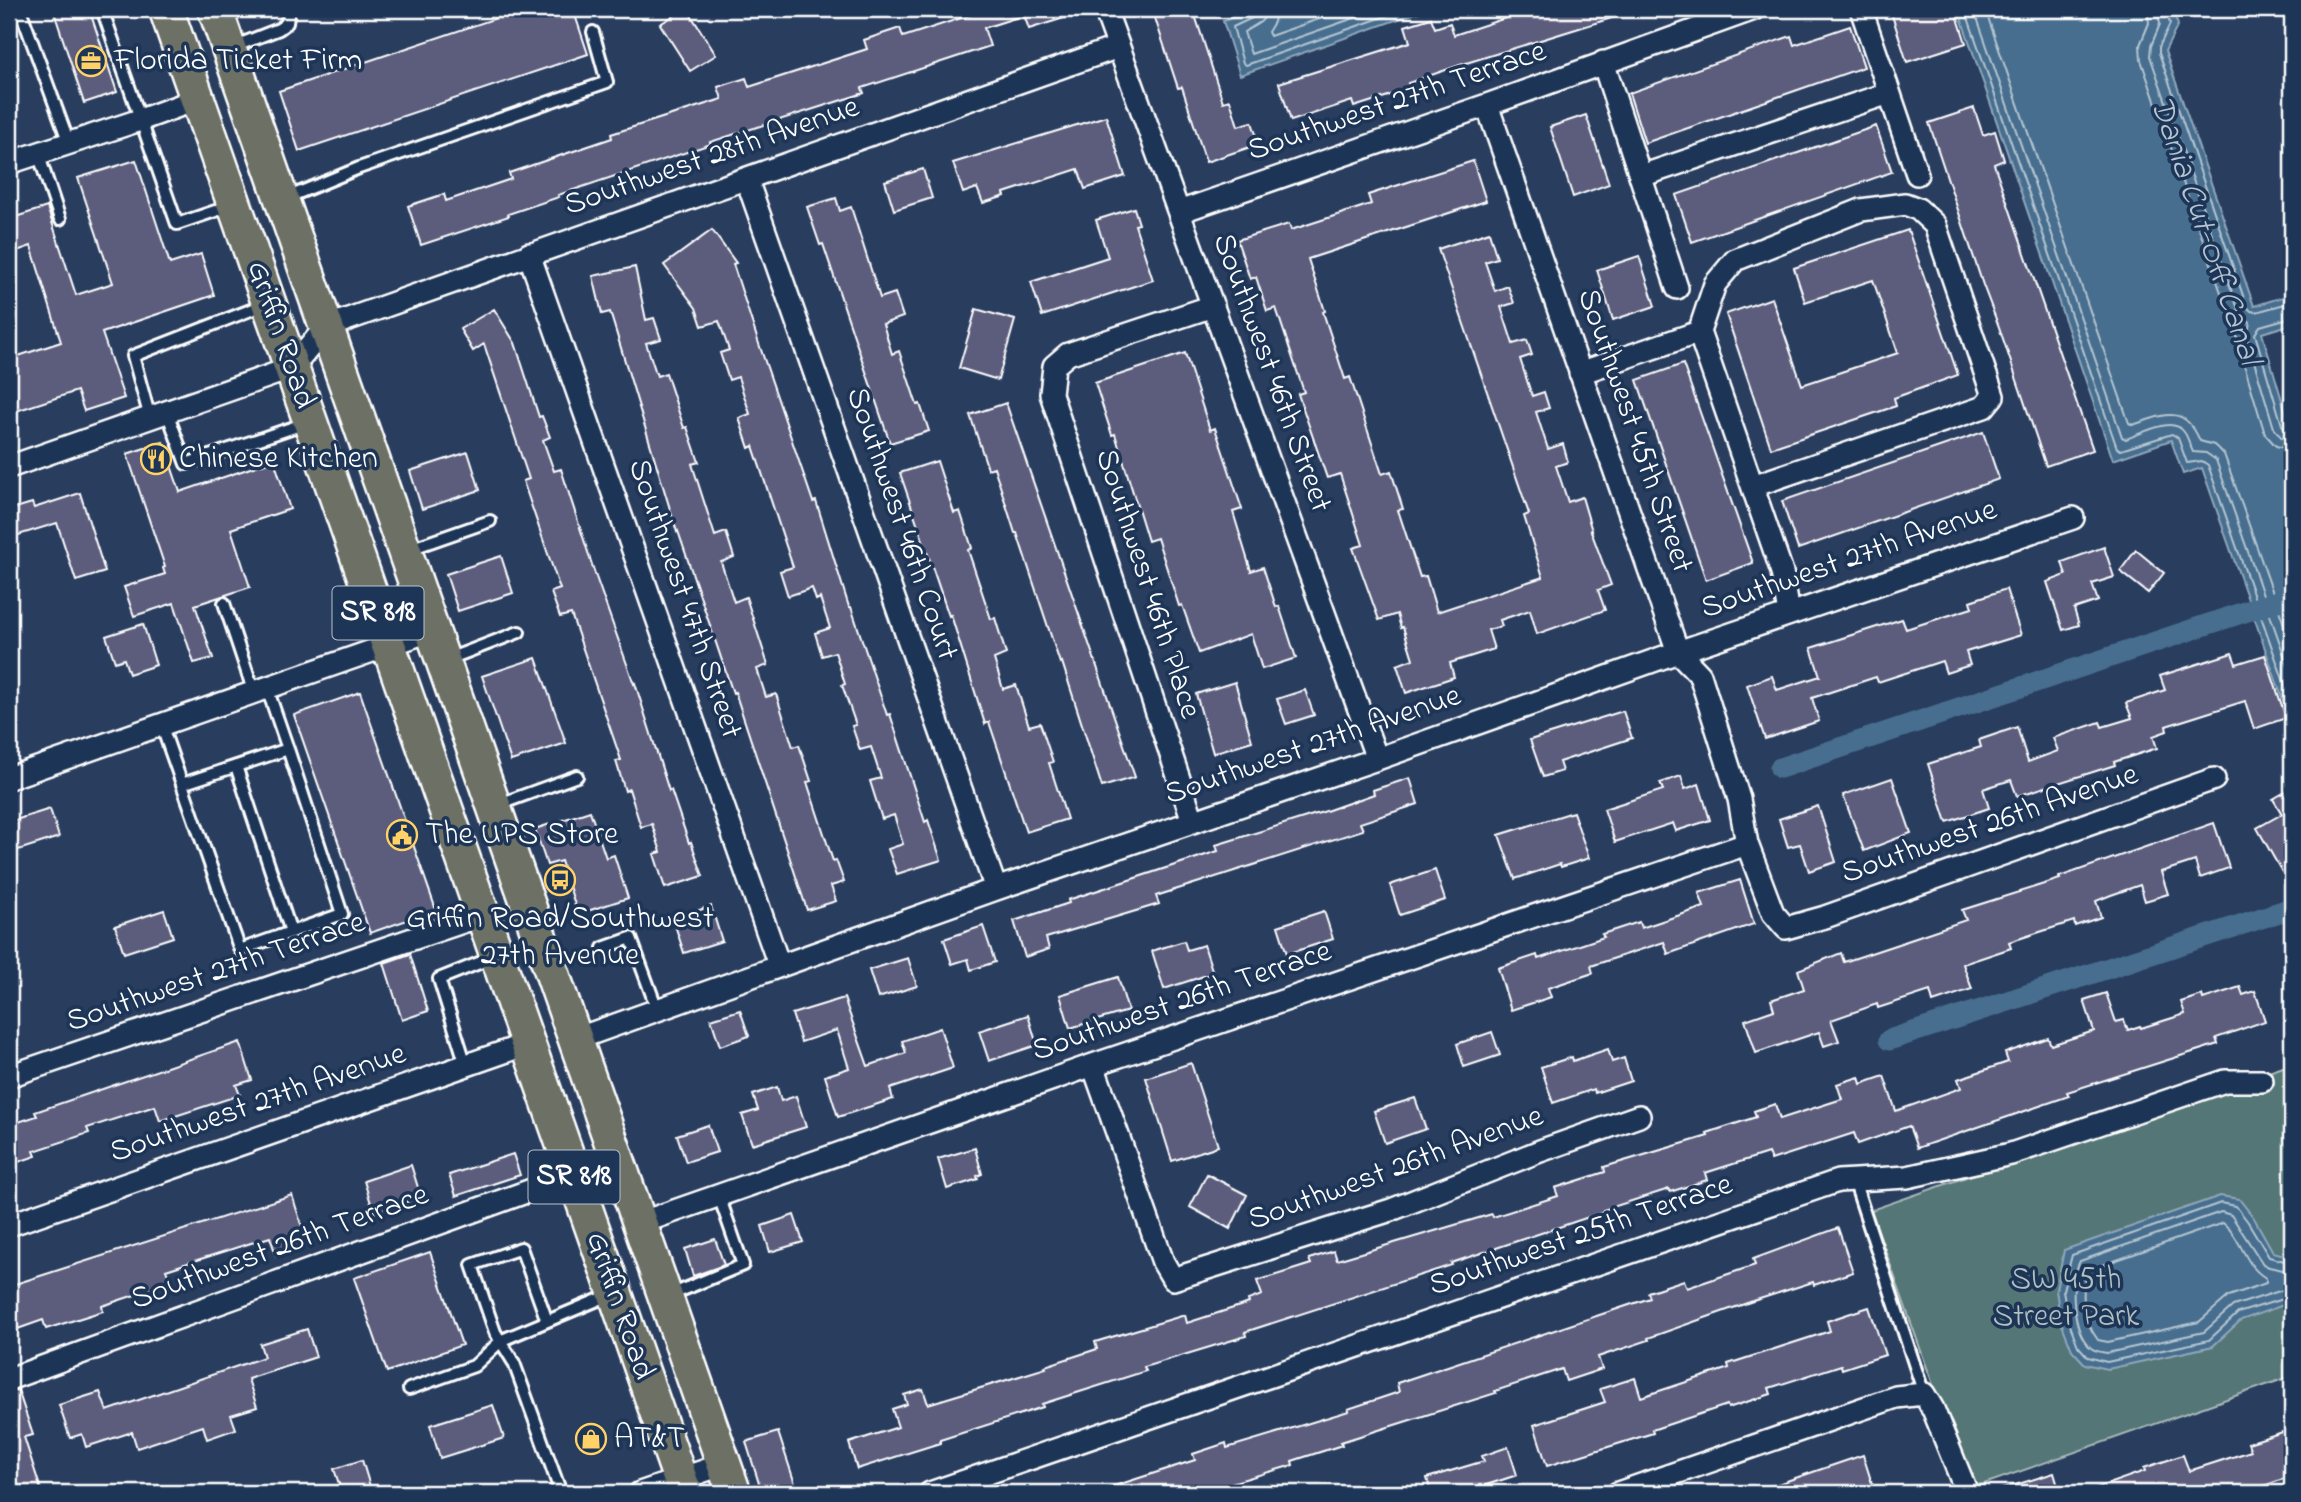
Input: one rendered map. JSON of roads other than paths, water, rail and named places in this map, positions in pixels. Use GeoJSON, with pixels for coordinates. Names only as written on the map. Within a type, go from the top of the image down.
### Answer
{"type":"FeatureCollection","features":[{"type":"Feature","properties":{"kind":"main road","name":"Griffin Road"},"geometry":{"type":"LineString","coordinates":[[166,9],[683,1486]]}},
{"type":"Feature","properties":{"kind":"main road","name":"Griffin Road"},"geometry":{"type":"LineString","coordinates":[[215,9],[729,1478]]}},
{"type":"Feature","properties":{"kind":"main road"},"geometry":{"type":"LineString","coordinates":[[501,967],[576,1039]]}},
{"type":"Feature","properties":{"kind":"main road"},"geometry":{"type":"LineString","coordinates":[[527,1044],[598,1105]]}},
{"type":"Feature","properties":{"kind":"street","name":"Southwest 46th Street"},"geometry":{"type":"LineString","coordinates":[[1105,9],[1377,759]]}},
{"type":"Feature","properties":{"kind":"street","name":"Southwest 27th Terrace"},"geometry":{"type":"LineString","coordinates":[[1179,212],[1754,9]]}},
{"type":"Feature","properties":{"kind":"street"},"geometry":{"type":"LineString","coordinates":[[1861,9],[1917,174]]}},
{"type":"Feature","properties":{"kind":"street","name":"Southwest 28th Avenue"},"geometry":{"type":"LineString","coordinates":[[326,327],[1118,47]]}},
{"type":"Feature","properties":{"kind":"street"},"geometry":{"type":"LineString","coordinates":[[1603,62],[1677,288]]}},
{"type":"Feature","properties":{"kind":"street"},"geometry":{"type":"LineString","coordinates":[[1640,176],[1889,93]]}},
{"type":"Feature","properties":{"kind":"street"},"geometry":{"type":"LineString","coordinates":[[9,163],[198,99]]}},
{"type":"Feature","properties":{"kind":"street","name":"Southwest 45th Street"},"geometry":{"type":"LineString","coordinates":[[1487,105],[1678,652],[1700,676],[1739,799],[1747,844],[1773,913],[1786,928]]}},
{"type":"Feature","properties":{"kind":"street","name":"Southwest 46th Court"},"geometry":{"type":"LineString","coordinates":[[747,180],[996,889]]}},
{"type":"Feature","properties":{"kind":"street"},"geometry":{"type":"LineString","coordinates":[[1753,486],[1983,407],[1993,396],[1935,225],[1918,209],[1905,204],[1861,210],[1735,260],[1715,284],[1699,332],[1782,572],[1789,614]]}},
{"type":"Feature","properties":{"kind":"street","name":"Southwest 47th Street"},"geometry":{"type":"LineString","coordinates":[[529,254],[779,965]]}},
{"type":"Feature","properties":{"kind":"street","name":"Southwest 46th Place"},"geometry":{"type":"LineString","coordinates":[[1193,821],[1051,394],[1054,366],[1068,354],[1213,306]]}},
{"type":"Feature","properties":{"kind":"street"},"geometry":{"type":"LineString","coordinates":[[9,467],[292,368],[326,327]]}},
{"type":"Feature","properties":{"kind":"street"},"geometry":{"type":"LineString","coordinates":[[1580,373],[1699,332]]}},
{"type":"Feature","properties":{"kind":"street","name":"Southwest 27th Avenue"},"geometry":{"type":"LineString","coordinates":[[576,1039],[996,889],[2073,518]]}},
{"type":"Feature","properties":{"kind":"street"},"geometry":{"type":"LineString","coordinates":[[9,778],[389,645],[438,645]]}},
{"type":"Feature","properties":{"kind":"street","name":"Southwest 26th Avenue"},"geometry":{"type":"LineString","coordinates":[[1786,928],[1825,917],[2214,779]]}},
{"type":"Feature","properties":{"kind":"street","name":"Southwest 26th Terrace"},"geometry":{"type":"LineString","coordinates":[[640,1223],[1093,1065],[1747,844]]}},
{"type":"Feature","properties":{"kind":"street","name":"Southwest 27th Terrace"},"geometry":{"type":"LineString","coordinates":[[9,1076],[483,915]]}},
{"type":"Feature","properties":{"kind":"street","name":"Southwest 27th Avenue"},"geometry":{"type":"LineString","coordinates":[[9,1225],[527,1044]]}},
{"type":"Feature","properties":{"kind":"street","name":"Southwest 26th Avenue"},"geometry":{"type":"LineString","coordinates":[[1093,1065],[1163,1262],[1173,1279],[1391,1210],[1540,1151],[1639,1116]]}},
{"type":"Feature","properties":{"kind":"street","name":"Southwest 25th Terrace"},"geometry":{"type":"LineString","coordinates":[[930,1493],[1838,1181],[1907,1177],[2011,1154],[2225,1081],[2262,1081]]}},
{"type":"Feature","properties":{"kind":"street","name":"Southwest 26th Terrace"},"geometry":{"type":"LineString","coordinates":[[9,1379],[573,1175]]}},
{"type":"Feature","properties":{"kind":"street"},"geometry":{"type":"LineString","coordinates":[[1618,1493],[1896,1397],[1924,1394],[1933,1409],[1967,1493]]}},
{"type":"Feature","properties":{"kind":"street"},"geometry":{"type":"LineString","coordinates":[[640,1493],[729,1478]]}},
{"type":"Feature","properties":{"kind":"lane"},"geometry":{"type":"LineString","coordinates":[[20,9],[69,143]]}},
{"type":"Feature","properties":{"kind":"lane"},"geometry":{"type":"LineString","coordinates":[[102,9],[177,225],[234,204]]}},
{"type":"Feature","properties":{"kind":"lane"},"geometry":{"type":"LineString","coordinates":[[229,48],[279,29],[287,23],[289,9]]}},
{"type":"Feature","properties":{"kind":"lane"},"geometry":{"type":"LineString","coordinates":[[282,200],[359,168],[607,82],[593,32]]}},
{"type":"Feature","properties":{"kind":"lane"},"geometry":{"type":"LineString","coordinates":[[38,153],[60,219]]}},
{"type":"Feature","properties":{"kind":"lane"},"geometry":{"type":"LineString","coordinates":[[269,303],[133,356],[159,415],[186,464],[311,422]]}},
{"type":"Feature","properties":{"kind":"lane"},"geometry":{"type":"LineString","coordinates":[[405,551],[490,521]]}},
{"type":"Feature","properties":{"kind":"lane"},"geometry":{"type":"LineString","coordinates":[[161,724],[240,950],[342,914],[288,750],[260,691],[224,603]]}},
{"type":"Feature","properties":{"kind":"lane"},"geometry":{"type":"LineString","coordinates":[[438,645],[519,632]]}},
{"type":"Feature","properties":{"kind":"lane"},"geometry":{"type":"LineString","coordinates":[[182,784],[288,750]]}},
{"type":"Feature","properties":{"kind":"lane"},"geometry":{"type":"LineString","coordinates":[[236,766],[291,932]]}},
{"type":"Feature","properties":{"kind":"lane"},"geometry":{"type":"LineString","coordinates":[[494,806],[576,776]]}},
{"type":"Feature","properties":{"kind":"lane"},"geometry":{"type":"LineString","coordinates":[[603,948],[631,938],[657,1009]]}},
{"type":"Feature","properties":{"kind":"lane"},"geometry":{"type":"LineString","coordinates":[[466,1065],[439,979],[501,967]]}},
{"type":"Feature","properties":{"kind":"lane"},"geometry":{"type":"LineString","coordinates":[[1854,1180],[1924,1394]]}},
{"type":"Feature","properties":{"kind":"lane"},"geometry":{"type":"LineString","coordinates":[[666,1297],[743,1265],[719,1196]]}},
{"type":"Feature","properties":{"kind":"lane"},"geometry":{"type":"LineString","coordinates":[[547,1321],[522,1248],[472,1265],[495,1332],[514,1363],[561,1493]]}},
{"type":"Feature","properties":{"kind":"lane"},"geometry":{"type":"LineString","coordinates":[[409,1389],[474,1366],[502,1340],[615,1293]]}},
{"type":"Feature","properties":{"kind":"water"},"geometry":{"type":"Polygon","coordinates":[[[1259,9],[1427,9],[1240,75],[1223,21],[1259,9]]]}},
{"type":"Feature","properties":{"kind":"water","name":"Dania Cut-Off Canal"},"geometry":{"type":"Polygon","coordinates":[[[1958,9],[2172,9],[2178,25],[2165,51],[2254,306],[2292,294],[2292,324],[2262,333],[2292,434],[2292,726],[2202,468],[2183,474],[2171,440],[2113,460],[1958,9]]]}},
{"type":"Feature","properties":{"kind":"water"},"geometry":{"type":"Polygon","coordinates":[[[2220,1196],[2239,1199],[2254,1218],[2273,1252],[2292,1257],[2292,1302],[2241,1320],[2213,1346],[2108,1369],[2085,1364],[2072,1350],[2061,1322],[2056,1290],[2064,1250],[2220,1196]]]}},
{"type":"Feature","properties":{"kind":"waterway"},"geometry":{"type":"LineString","coordinates":[[1780,768],[2292,596]]}},
{"type":"Feature","properties":{"kind":"waterway"},"geometry":{"type":"LineString","coordinates":[[1889,1040],[2292,908]]}},
{"type":"Feature","properties":{"kind":"place","name":"Florida Ticket Firm"},"geometry":{"type":"Point","coordinates":[91,61]}},
{"type":"Feature","properties":{"kind":"place","name":"Chinese Kitchen"},"geometry":{"type":"Point","coordinates":[156,459]}},
{"type":"Feature","properties":{"kind":"place","name":"The UPS Store"},"geometry":{"type":"Point","coordinates":[402,835]}},
{"type":"Feature","properties":{"kind":"place","name":"Griffin Road/Southwest 27th Avenue"},"geometry":{"type":"Point","coordinates":[560,880]}},
{"type":"Feature","properties":{"kind":"place","name":"AT&T"},"geometry":{"type":"Point","coordinates":[591,1439]}},
{"type":"Feature","properties":{"kind":"park label","name":"SW 45th Street Park"},"geometry":{"type":"Point","coordinates":[2066,1298]}}]}
